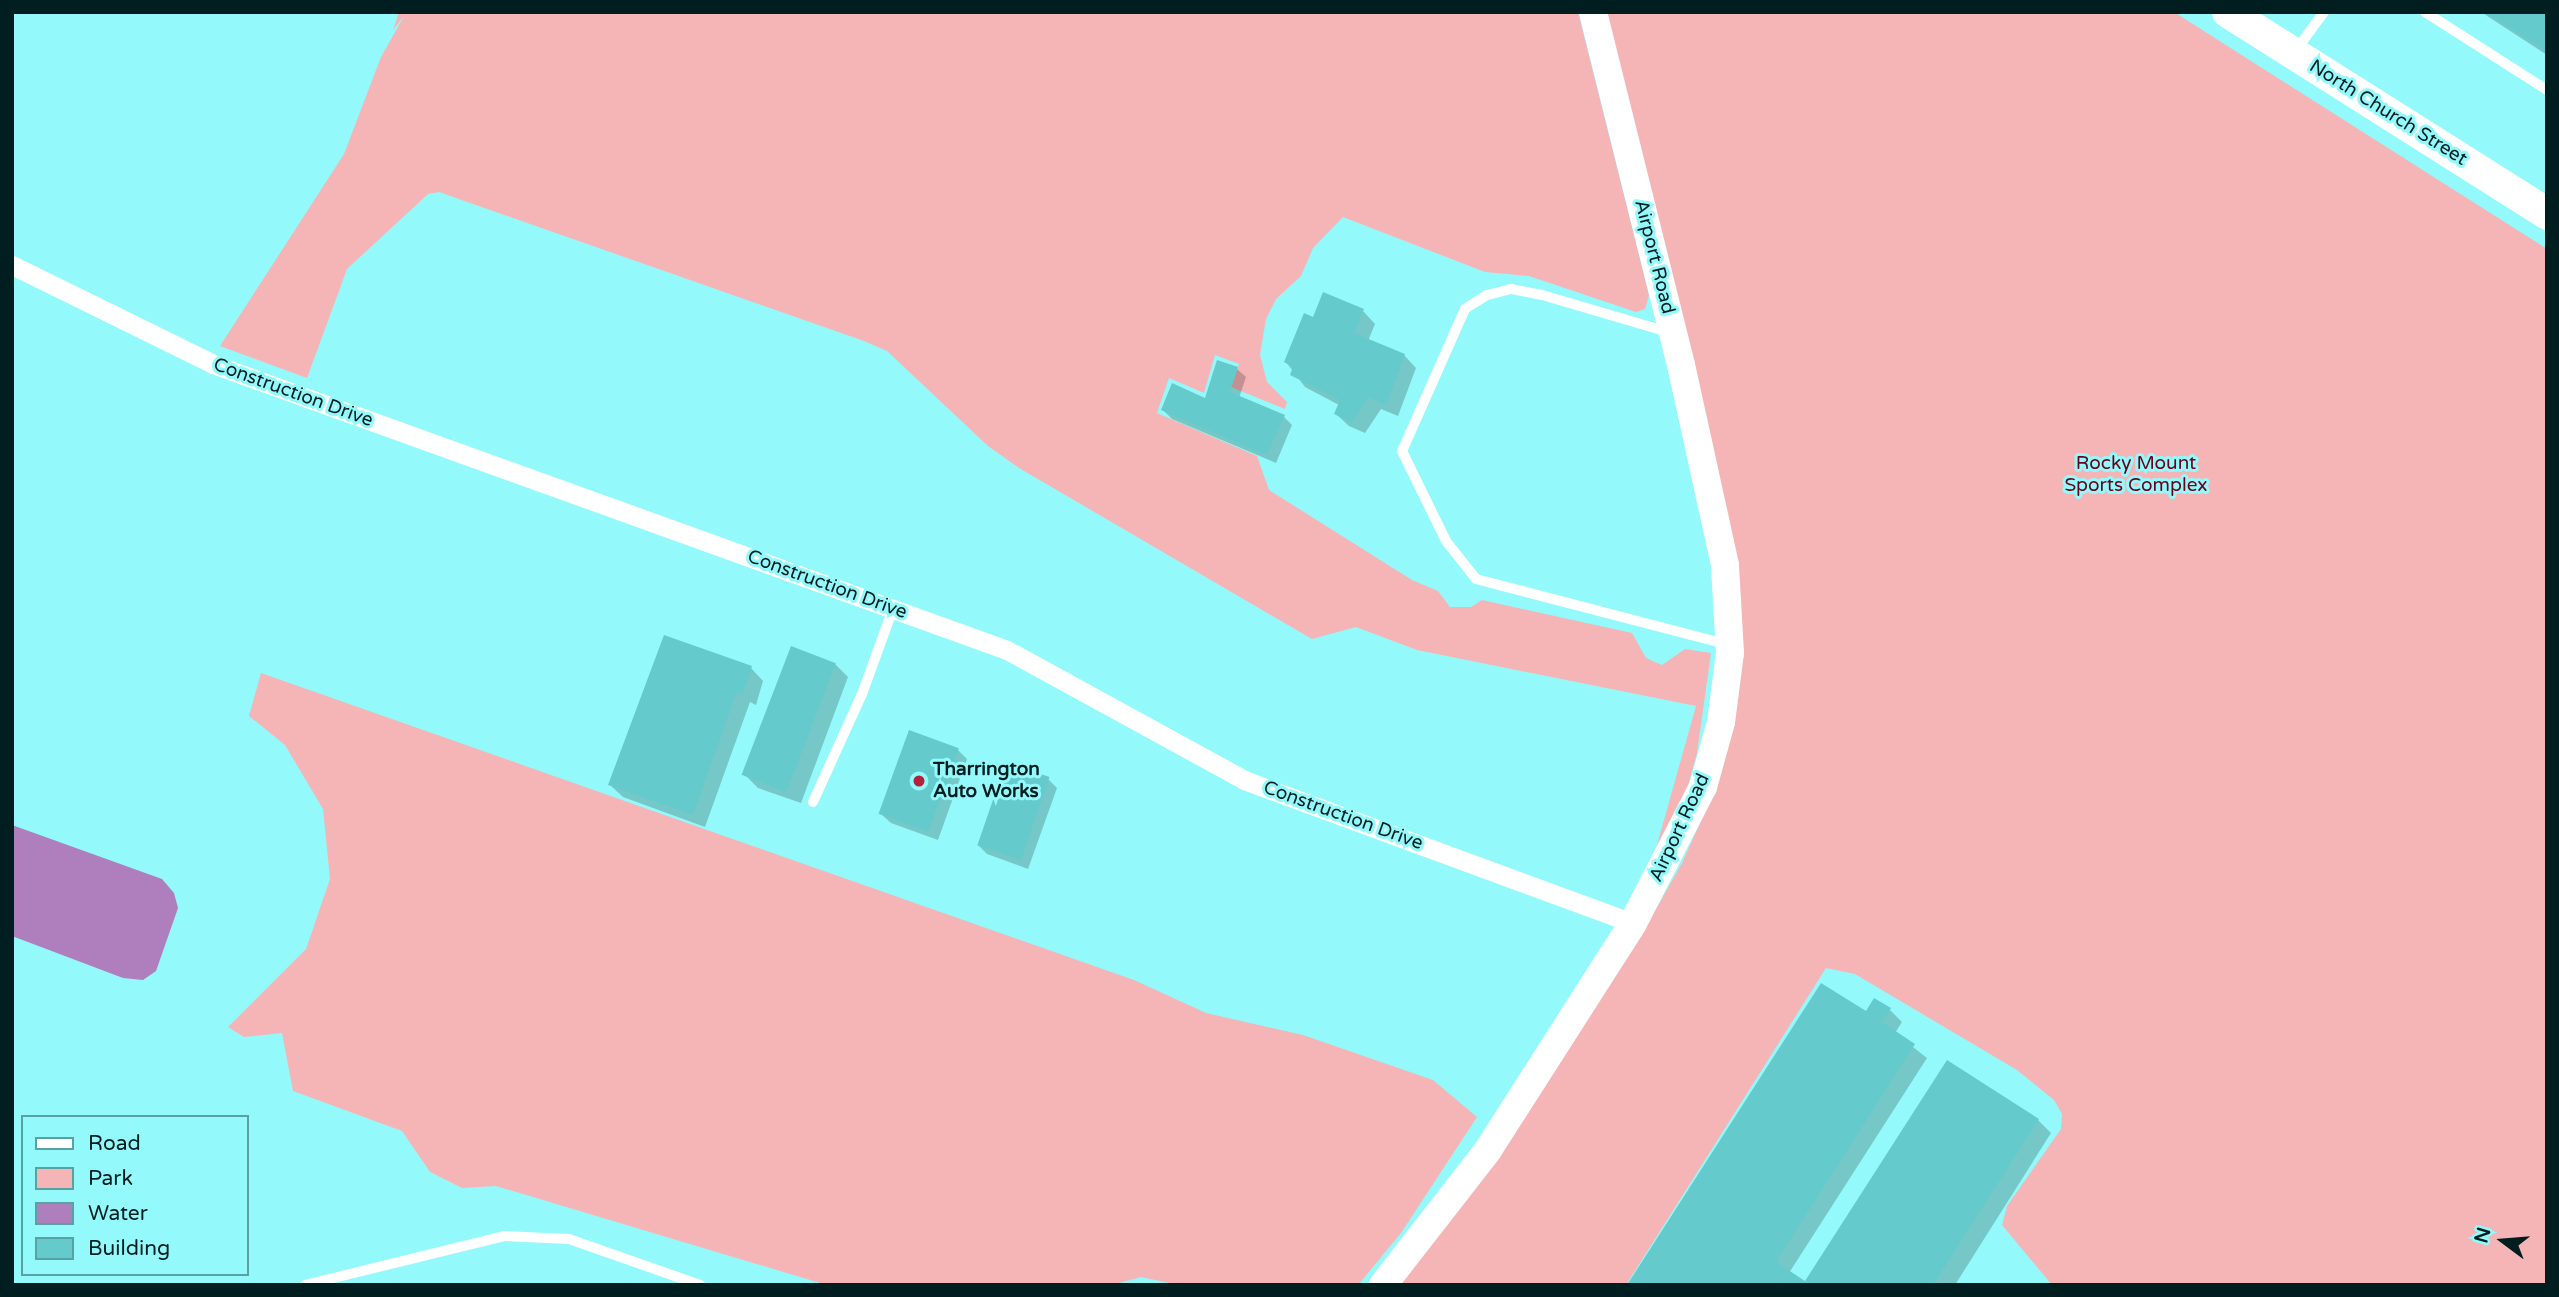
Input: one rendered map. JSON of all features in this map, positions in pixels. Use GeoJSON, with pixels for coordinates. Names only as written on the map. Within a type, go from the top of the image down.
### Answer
{"type":"FeatureCollection","features":[{"type":"Feature","properties":{"kind":"main road","name":"Airport Road"},"geometry":{"type":"LineString","coordinates":[[1383,1285],[1488,1150],[1633,923],[1703,788],[1721,722],[1730,645],[1725,565],[1673,333],[1593,12]]}},
{"type":"Feature","properties":{"kind":"main road","name":"North Church Street"},"geometry":{"type":"LineString","coordinates":[[2228,12],[2547,214]]}},
{"type":"Feature","properties":{"kind":"street","name":"Construction Drive"},"geometry":{"type":"LineString","coordinates":[[12,265],[212,364],[893,608],[1046,669],[1244,780],[1633,923]]}},
{"type":"Feature","properties":{"kind":"lane"},"geometry":{"type":"LineString","coordinates":[[2293,53],[2325,12]]}},
{"type":"Feature","properties":{"kind":"lane"},"geometry":{"type":"LineString","coordinates":[[2425,12],[2547,90]]}},
{"type":"Feature","properties":{"kind":"lane"},"geometry":{"type":"LineString","coordinates":[[1673,333],[1542,295],[1511,289],[1487,295],[1465,309],[1402,451],[1446,541],[1476,579],[1730,645]]}},
{"type":"Feature","properties":{"kind":"lane"},"geometry":{"type":"LineString","coordinates":[[813,802],[862,694],[893,608]]}},
{"type":"Feature","properties":{"kind":"lane"},"geometry":{"type":"LineString","coordinates":[[305,1285],[504,1236],[569,1239],[700,1285]]}},
{"type":"Feature","properties":{"kind":"green space"},"geometry":{"type":"Polygon","coordinates":[[[399,12],[1578,12],[1649,295],[1645,309],[1636,312],[1529,276],[1485,272],[1343,217],[1313,248],[1301,276],[1276,299],[1266,319],[1260,355],[1267,382],[1287,402],[1285,409],[1231,387],[1239,364],[1215,355],[1204,393],[1169,378],[1157,413],[1257,456],[1269,490],[1412,580],[1438,591],[1450,607],[1471,607],[1482,600],[1632,633],[1646,658],[1662,665],[1685,649],[1711,653],[1697,753],[1685,796],[1655,852],[1696,706],[1417,650],[1356,627],[1312,639],[1019,468],[988,446],[887,351],[864,341],[439,192],[428,194],[347,269],[307,378],[220,346],[344,154],[381,57],[404,16],[393,30],[399,12]]]}},
{"type":"Feature","properties":{"kind":"green space","name":"Rocky Mount Sports Complex"},"geometry":{"type":"Polygon","coordinates":[[[1605,12],[2174,12],[2547,249],[2547,1285],[2052,1285],[2002,1225],[2007,1206],[2061,1129],[2062,1114],[2054,1100],[2017,1070],[1855,974],[1826,968],[1626,1285],[1398,1285],[1635,946],[1682,863],[1710,801],[1736,688],[1605,12]]]}},
{"type":"Feature","properties":{"kind":"green space"},"geometry":{"type":"Polygon","coordinates":[[[261,673],[1134,980],[1206,1013],[1303,1035],[1433,1080],[1477,1117],[1401,1233],[1358,1285],[1179,1285],[1141,1277],[1112,1285],[827,1285],[496,1186],[462,1188],[430,1172],[402,1131],[293,1091],[282,1033],[244,1037],[228,1027],[306,949],[330,879],[323,809],[285,745],[249,716],[261,673]]]}},
{"type":"Feature","properties":{"kind":"water"},"geometry":{"type":"Polygon","coordinates":[[[12,825],[162,879],[174,893],[178,908],[156,971],[143,980],[123,978],[12,936],[12,825]]]}},
{"type":"Feature","properties":{"kind":"building"},"geometry":{"type":"Polygon","coordinates":[[[2485,12],[2547,12],[2547,52],[2485,12]]]}},
{"type":"Feature","properties":{"kind":"building"},"geometry":{"type":"Polygon","coordinates":[[[1323,292],[1364,309],[1354,333],[1405,354],[1386,405],[1368,397],[1352,422],[1334,414],[1340,400],[1290,375],[1293,367],[1284,362],[1304,313],[1313,317],[1323,292]]]}},
{"type":"Feature","properties":{"kind":"building"},"geometry":{"type":"Polygon","coordinates":[[[1217,360],[1238,367],[1230,392],[1285,415],[1267,455],[1161,410],[1172,383],[1205,398],[1217,360]]]}},
{"type":"Feature","properties":{"kind":"building"},"geometry":{"type":"Polygon","coordinates":[[[664,635],[752,666],[743,694],[737,691],[693,815],[608,785],[664,635]]]}},
{"type":"Feature","properties":{"kind":"building"},"geometry":{"type":"Polygon","coordinates":[[[791,646],[836,663],[786,792],[742,775],[791,646]]]}},
{"type":"Feature","properties":{"kind":"building","name":"Tharrington Auto Works"},"geometry":{"type":"Polygon","coordinates":[[[909,730],[959,748],[928,832],[879,814],[909,730]]]}},
{"type":"Feature","properties":{"kind":"building"},"geometry":{"type":"Polygon","coordinates":[[[1006,762],[1049,777],[1021,860],[977,845],[1006,762]]]}},
{"type":"Feature","properties":{"kind":"building"},"geometry":{"type":"Polygon","coordinates":[[[1821,983],[1866,1011],[1874,998],[1891,1008],[1882,1022],[1915,1044],[1776,1262],[1805,1281],[1947,1060],[2039,1119],[1933,1285],[1627,1285],[1821,983]]]}},
{"type":"Feature","properties":{"kind":"place","name":"Tharrington Auto Works"},"geometry":{"type":"Point","coordinates":[919,781]}}]}
